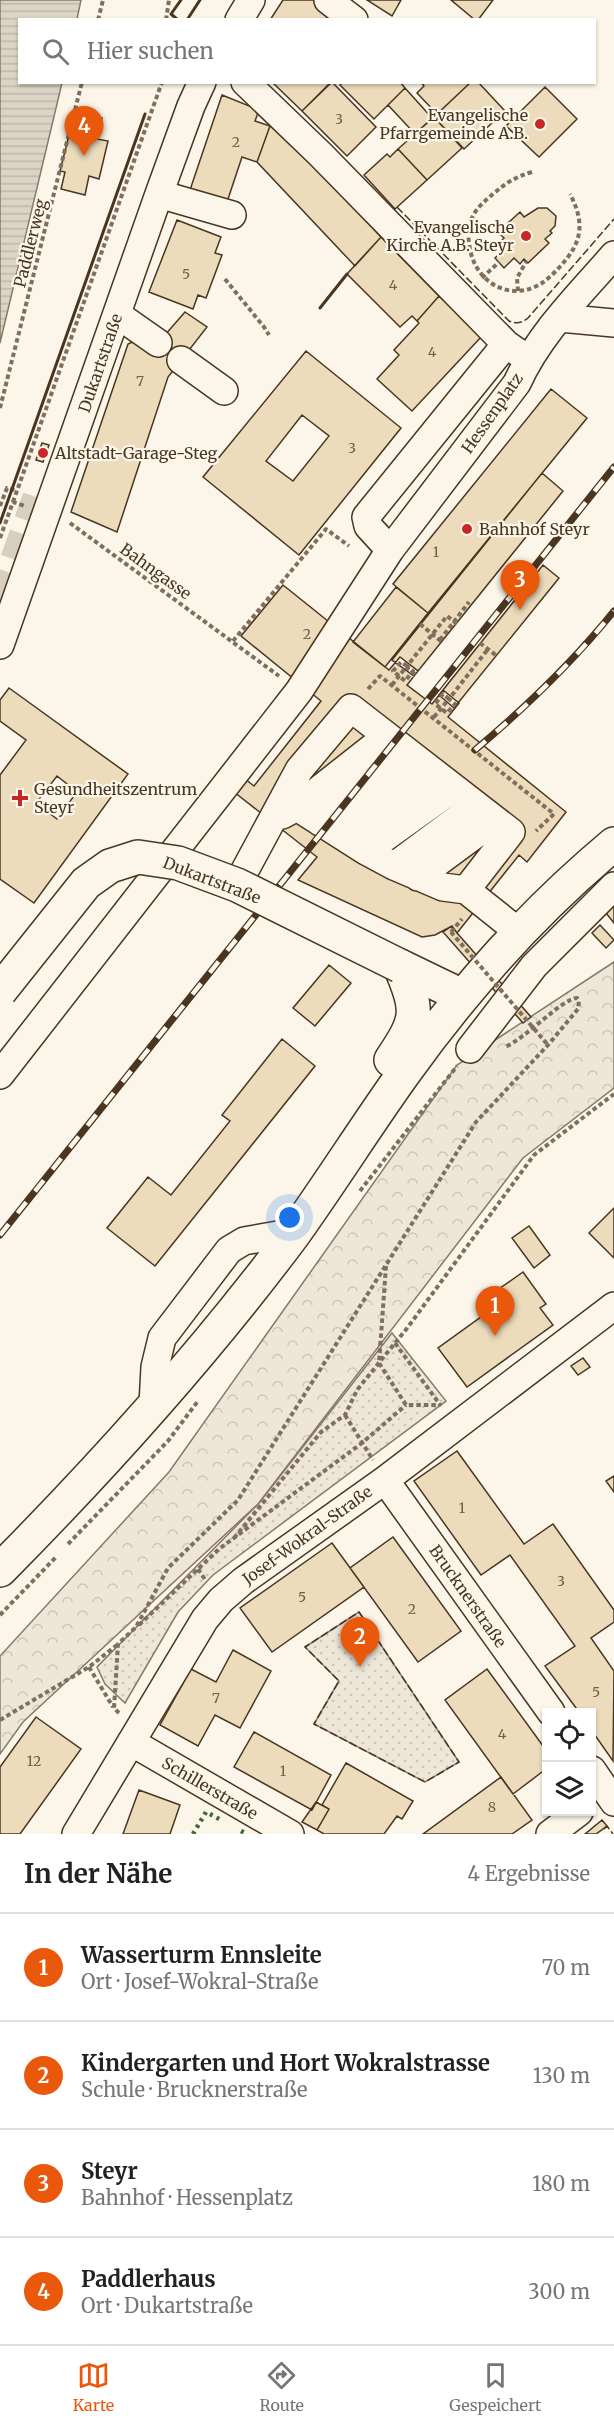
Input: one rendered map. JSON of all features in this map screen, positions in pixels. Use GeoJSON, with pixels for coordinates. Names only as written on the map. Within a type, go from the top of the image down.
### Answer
{"type":"FeatureCollection","features":[{"type":"Feature","properties":{"kind":"main road"},"geometry":{"type":"LineString","coordinates":[[0,1570],[55,1515],[230,1316],[294,1232],[404,1072],[462,996],[552,900],[614,844]]}},
{"type":"Feature","properties":{"kind":"main road","name":"Dukartstraße"},"geometry":{"type":"LineString","coordinates":[[0,991],[76,893],[97,874],[116,863],[138,857],[178,863],[237,885],[462,996]]}},
{"type":"Feature","properties":{"kind":"main road"},"geometry":{"type":"LineString","coordinates":[[355,1143],[362,1102],[409,1033],[414,1019],[414,1003],[400,966]]}},
{"type":"Feature","properties":{"kind":"street"},"geometry":{"type":"LineString","coordinates":[[240,18],[251,0]]}},
{"type":"Feature","properties":{"kind":"street","name":"Dukartstraße"},"geometry":{"type":"LineString","coordinates":[[0,645],[159,194],[191,105],[201,84]]}},
{"type":"Feature","properties":{"kind":"street"},"geometry":{"type":"LineString","coordinates":[[247,84],[320,154],[506,344]]}},
{"type":"Feature","properties":{"kind":"street"},"geometry":{"type":"LineString","coordinates":[[159,194],[232,215]]}},
{"type":"Feature","properties":{"kind":"street"},"geometry":{"type":"LineString","coordinates":[[528,360],[560,318],[614,255]]}},
{"type":"Feature","properties":{"kind":"street"},"geometry":{"type":"LineString","coordinates":[[117,315],[158,343]]}},
{"type":"Feature","properties":{"kind":"street"},"geometry":{"type":"LineString","coordinates":[[560,318],[614,323]]}},
{"type":"Feature","properties":{"kind":"street","name":"Hessenplatz"},"geometry":{"type":"LineString","coordinates":[[506,344],[528,360],[517,383],[384,559],[366,517],[506,344]]}},
{"type":"Feature","properties":{"kind":"street"},"geometry":{"type":"LineString","coordinates":[[181,360],[224,391]]}},
{"type":"Feature","properties":{"kind":"street"},"geometry":{"type":"LineString","coordinates":[[0,1075],[299,691],[384,559]]}},
{"type":"Feature","properties":{"kind":"street"},"geometry":{"type":"LineString","coordinates":[[237,885],[299,770],[351,708],[511,832],[466,890]]}},
{"type":"Feature","properties":{"kind":"street"},"geometry":{"type":"LineString","coordinates":[[270,822],[297,807],[387,736]]}},
{"type":"Feature","properties":{"kind":"street"},"geometry":{"type":"LineString","coordinates":[[320,822],[409,754]]}},
{"type":"Feature","properties":{"kind":"street"},"geometry":{"type":"LineString","coordinates":[[343,836],[432,771]]}},
{"type":"Feature","properties":{"kind":"street"},"geometry":{"type":"LineString","coordinates":[[366,851],[454,788]]}},
{"type":"Feature","properties":{"kind":"street"},"geometry":{"type":"LineString","coordinates":[[297,807],[366,851],[406,871],[442,887],[466,890],[520,933]]}},
{"type":"Feature","properties":{"kind":"street"},"geometry":{"type":"LineString","coordinates":[[406,871],[486,812]]}},
{"type":"Feature","properties":{"kind":"street"},"geometry":{"type":"LineString","coordinates":[[470,1049],[534,966],[590,907],[614,886]]}},
{"type":"Feature","properties":{"kind":"street","name":"Josef-Wokral-Straße"},"geometry":{"type":"LineString","coordinates":[[76,1834],[206,1619],[221,1600],[243,1581],[610,1318]]}},
{"type":"Feature","properties":{"kind":"street","name":"Brucknerstraße"},"geometry":{"type":"LineString","coordinates":[[385,1480],[546,1708]]}},
{"type":"Feature","properties":{"kind":"street","name":"Schillerstraße"},"geometry":{"type":"LineString","coordinates":[[135,1735],[290,1834]]}},
{"type":"Feature","properties":{"kind":"street"},"geometry":{"type":"LineString","coordinates":[[550,1834],[574,1816]]}},
{"type":"Feature","properties":{"kind":"path"},"geometry":{"type":"LineString","coordinates":[[98,18],[103,0]]}},
{"type":"Feature","properties":{"kind":"path"},"geometry":{"type":"LineString","coordinates":[[166,18],[169,0]]}},
{"type":"Feature","properties":{"kind":"path","name":"Paddlerweg"},"geometry":{"type":"LineString","coordinates":[[0,408],[81,84]]}},
{"type":"Feature","properties":{"kind":"path"},"geometry":{"type":"LineString","coordinates":[[0,538],[161,84]]}},
{"type":"Feature","properties":{"kind":"path"},"geometry":{"type":"LineString","coordinates":[[532,172],[512,178],[482,203],[473,215],[468,237],[471,256],[478,271],[488,283],[498,288],[518,291],[542,283],[562,265],[579,238],[579,210],[570,194]]}},
{"type":"Feature","properties":{"kind":"path"},"geometry":{"type":"LineString","coordinates":[[117,208],[125,211]]}},
{"type":"Feature","properties":{"kind":"path"},"geometry":{"type":"LineString","coordinates":[[489,272],[499,262]]}},
{"type":"Feature","properties":{"kind":"path"},"geometry":{"type":"LineString","coordinates":[[518,291],[517,278],[526,262]]}},
{"type":"Feature","properties":{"kind":"path"},"geometry":{"type":"LineString","coordinates":[[225,279],[269,335]]}},
{"type":"Feature","properties":{"kind":"path"},"geometry":{"type":"LineString","coordinates":[[38,433],[45,436]]}},
{"type":"Feature","properties":{"kind":"path"},"geometry":{"type":"LineString","coordinates":[[0,507],[7,488],[17,491]]}},
{"type":"Feature","properties":{"kind":"path"},"geometry":{"type":"LineString","coordinates":[[13,502],[30,508]]}},
{"type":"Feature","properties":{"kind":"path","name":"Bahngasse"},"geometry":{"type":"LineString","coordinates":[[65,519],[299,691]]}},
{"type":"Feature","properties":{"kind":"path"},"geometry":{"type":"LineString","coordinates":[[233,641],[326,529],[384,559]]}},
{"type":"Feature","properties":{"kind":"path"},"geometry":{"type":"LineString","coordinates":[[420,624],[441,641],[469,603]]}},
{"type":"Feature","properties":{"kind":"path"},"geometry":{"type":"LineString","coordinates":[[407,666],[447,616],[455,623]]}},
{"type":"Feature","properties":{"kind":"path"},"geometry":{"type":"LineString","coordinates":[[480,643],[497,656]]}},
{"type":"Feature","properties":{"kind":"path"},"geometry":{"type":"LineString","coordinates":[[434,717],[488,649]]}},
{"type":"Feature","properties":{"kind":"path"},"geometry":{"type":"LineString","coordinates":[[401,662],[412,671],[405,681],[399,676],[393,671],[401,662]]}},
{"type":"Feature","properties":{"kind":"path"},"geometry":{"type":"LineString","coordinates":[[416,675],[406,667],[392,685],[554,814],[530,837]]}},
{"type":"Feature","properties":{"kind":"path"},"geometry":{"type":"LineString","coordinates":[[440,693],[454,704],[447,713],[441,708]]}},
{"type":"Feature","properties":{"kind":"path"},"geometry":{"type":"LineString","coordinates":[[448,699],[456,706]]}},
{"type":"Feature","properties":{"kind":"path"},"geometry":{"type":"LineString","coordinates":[[451,932],[548,1045]]}},
{"type":"Feature","properties":{"kind":"path"},"geometry":{"type":"LineString","coordinates":[[136,1627],[168,1568],[238,1500],[476,1122],[548,1045],[578,1009],[580,1005],[577,998],[566,1000],[540,1024],[513,1043],[495,1051],[479,1052],[470,1049]]}},
{"type":"Feature","properties":{"kind":"path"},"geometry":{"type":"LineString","coordinates":[[234,1538],[321,1432],[345,1415],[357,1390],[395,1343],[534,1155],[614,1094]]}},
{"type":"Feature","properties":{"kind":"path"},"geometry":{"type":"LineString","coordinates":[[386,1266],[379,1363],[406,1405]]}},
{"type":"Feature","properties":{"kind":"path"},"geometry":{"type":"LineString","coordinates":[[0,1720],[89,1667],[118,1644],[219,1549],[362,1443],[406,1405],[440,1405],[395,1343]]}},
{"type":"Feature","properties":{"kind":"path"},"geometry":{"type":"LineString","coordinates":[[345,1415],[362,1443]]}},
{"type":"Feature","properties":{"kind":"path"},"geometry":{"type":"LineString","coordinates":[[114,1708],[118,1644]]}},
{"type":"Feature","properties":{"kind":"path"},"geometry":{"type":"LineString","coordinates":[[89,1667],[114,1708],[135,1735]]}},
{"type":"Feature","properties":{"kind":"green space"},"geometry":{"type":"Polygon","coordinates":[[[614,962],[614,1088],[523,1158],[258,1504],[23,1722],[0,1754],[0,1656],[169,1472],[457,1065],[614,962]]]}},
{"type":"Feature","properties":{"kind":"green space"},"geometry":{"type":"Polygon","coordinates":[[[392,1333],[446,1401],[213,1575],[178,1612],[125,1703],[105,1684],[97,1667],[259,1503],[392,1333]]]}},
{"type":"Feature","properties":{"kind":"green space"},"geometry":{"type":"Polygon","coordinates":[[[359,1612],[459,1762],[425,1782],[314,1724],[339,1681],[305,1647],[359,1612]]]}},
{"type":"Feature","properties":{"kind":"shaded area"},"geometry":{"type":"Polygon","coordinates":[[[0,0],[81,0],[77,18],[18,18],[18,84],[62,84],[0,343],[0,0]]]}},
{"type":"Feature","properties":{"kind":"building"},"geometry":{"type":"Polygon","coordinates":[[[283,0],[315,0],[331,12],[326,18],[271,18],[283,0]]]}},
{"type":"Feature","properties":{"kind":"building"},"geometry":{"type":"Polygon","coordinates":[[[367,0],[401,0],[392,16],[367,0]]]}},
{"type":"Feature","properties":{"kind":"building"},"geometry":{"type":"Polygon","coordinates":[[[451,0],[493,0],[480,18],[473,18],[451,0]]]}},
{"type":"Feature","properties":{"kind":"building"},"geometry":{"type":"Polygon","coordinates":[[[274,84],[329,84],[302,111],[274,84]]]}},
{"type":"Feature","properties":{"kind":"building"},"geometry":{"type":"Polygon","coordinates":[[[330,84],[334,84],[376,127],[347,156],[302,111],[330,84]]]}},
{"type":"Feature","properties":{"kind":"building"},"geometry":{"type":"Polygon","coordinates":[[[402,84],[405,88],[374,119],[340,85],[402,84]]]}},
{"type":"Feature","properties":{"kind":"building"},"geometry":{"type":"Polygon","coordinates":[[[422,84],[469,84],[437,114],[417,93],[424,86],[422,84]]]}},
{"type":"Feature","properties":{"kind":"building"},"geometry":{"type":"Polygon","coordinates":[[[469,84],[480,84],[505,111],[464,149],[434,117],[469,84]]]}},
{"type":"Feature","properties":{"kind":"building","name":"Evangelische Pfarrgemeinde A.B."},"geometry":{"type":"Polygon","coordinates":[[[545,87],[577,119],[539,157],[506,126],[545,87]]]}},
{"type":"Feature","properties":{"kind":"building"},"geometry":{"type":"Polygon","coordinates":[[[405,88],[432,118],[415,134],[388,105],[405,88]]]}},
{"type":"Feature","properties":{"kind":"building"},"geometry":{"type":"Polygon","coordinates":[[[222,95],[259,110],[255,121],[270,126],[257,162],[242,157],[225,208],[188,196],[222,95]]]}},
{"type":"Feature","properties":{"kind":"building"},"geometry":{"type":"Polygon","coordinates":[[[80,113],[102,118],[97,139],[108,141],[99,179],[89,176],[85,195],[61,189],[65,172],[60,171],[70,131],[75,132],[80,113]]]}},
{"type":"Feature","properties":{"kind":"building"},"geometry":{"type":"Polygon","coordinates":[[[434,117],[462,148],[427,180],[398,149],[434,117]]]}},
{"type":"Feature","properties":{"kind":"building"},"geometry":{"type":"Polygon","coordinates":[[[270,126],[281,130],[381,237],[355,266],[257,162],[270,126]]]}},
{"type":"Feature","properties":{"kind":"building"},"geometry":{"type":"Polygon","coordinates":[[[398,149],[427,180],[395,209],[364,175],[387,154],[390,157],[398,149]]]}},
{"type":"Feature","properties":{"kind":"building","name":"Evangelische Kirche A.B. Steyr"},"geometry":{"type":"Polygon","coordinates":[[[538,208],[547,208],[556,216],[555,226],[550,231],[552,233],[545,239],[549,243],[528,263],[524,259],[520,264],[514,258],[504,268],[495,258],[505,248],[500,242],[504,238],[498,232],[520,212],[524,217],[538,208]]]}},
{"type":"Feature","properties":{"kind":"building"},"geometry":{"type":"Polygon","coordinates":[[[177,220],[221,237],[215,253],[222,255],[206,298],[198,295],[193,309],[149,292],[177,220]]]}},
{"type":"Feature","properties":{"kind":"building"},"geometry":{"type":"Polygon","coordinates":[[[381,237],[439,296],[417,321],[412,316],[400,327],[347,274],[381,237]]]}},
{"type":"Feature","properties":{"kind":"building"},"geometry":{"type":"Polygon","coordinates":[[[439,296],[482,336],[412,411],[377,379],[399,355],[394,350],[419,323],[417,321],[439,296]]]}},
{"type":"Feature","properties":{"kind":"building"},"geometry":{"type":"Polygon","coordinates":[[[185,312],[207,327],[168,377],[117,532],[71,512],[128,344],[139,339],[151,351],[185,312]]]}},
{"type":"Feature","properties":{"kind":"building"},"geometry":{"type":"Polygon","coordinates":[[[306,351],[401,428],[299,555],[203,477],[306,351]],[[302,415],[266,461],[293,481],[329,436],[302,415]]]}},
{"type":"Feature","properties":{"kind":"building","name":"Bahnhof Steyr"},"geometry":{"type":"Polygon","coordinates":[[[551,389],[587,418],[428,613],[393,584],[551,389]]]}},
{"type":"Feature","properties":{"kind":"building","name":"Altstadt-Garage-Steg"},"geometry":{"type":"Polygon","coordinates":[[[42,443],[49,445],[43,462],[36,460],[42,443]]]}},
{"type":"Feature","properties":{"kind":"building"},"geometry":{"type":"Polygon","coordinates":[[[542,473],[563,491],[414,676],[392,660],[542,473]]]}},
{"type":"Feature","properties":{"kind":"building"},"geometry":{"type":"Polygon","coordinates":[[[543,565],[559,578],[454,708],[439,695],[543,565]]]}},
{"type":"Feature","properties":{"kind":"building"},"geometry":{"type":"Polygon","coordinates":[[[283,585],[389,670],[400,657],[418,671],[407,685],[432,704],[443,690],[459,703],[448,717],[566,812],[527,862],[519,855],[457,933],[452,926],[435,935],[422,937],[298,880],[317,857],[234,792],[245,779],[254,786],[321,701],[241,636],[283,585]]]}},
{"type":"Feature","properties":{"kind":"building"},"geometry":{"type":"Polygon","coordinates":[[[396,587],[428,613],[385,667],[353,642],[396,587]]]}},
{"type":"Feature","properties":{"kind":"building","name":"Gesundheitszentrum Steyr"},"geometry":{"type":"Polygon","coordinates":[[[9,688],[128,774],[34,903],[0,879],[0,775],[26,740],[0,721],[0,700],[9,688]],[[57,776],[36,803],[57,819],[77,792],[57,776]]]}},
{"type":"Feature","properties":{"kind":"building"},"geometry":{"type":"Polygon","coordinates":[[[614,899],[614,923],[602,908],[614,899]]]}},
{"type":"Feature","properties":{"kind":"building"},"geometry":{"type":"Polygon","coordinates":[[[600,925],[614,940],[606,948],[592,933],[600,925]]]}},
{"type":"Feature","properties":{"kind":"building"},"geometry":{"type":"Polygon","coordinates":[[[452,926],[531,1017],[523,1023],[443,932],[452,926]]]}},
{"type":"Feature","properties":{"kind":"building"},"geometry":{"type":"Polygon","coordinates":[[[329,965],[351,983],[315,1026],[293,1008],[329,965]]]}},
{"type":"Feature","properties":{"kind":"building"},"geometry":{"type":"Polygon","coordinates":[[[282,1039],[315,1066],[155,1266],[107,1228],[148,1177],[171,1195],[230,1121],[222,1115],[282,1039]]]}},
{"type":"Feature","properties":{"kind":"building"},"geometry":{"type":"Polygon","coordinates":[[[614,1208],[614,1258],[589,1233],[614,1208]]]}},
{"type":"Feature","properties":{"kind":"building"},"geometry":{"type":"Polygon","coordinates":[[[529,1226],[550,1255],[534,1268],[512,1238],[529,1226]]]}},
{"type":"Feature","properties":{"kind":"building"},"geometry":{"type":"Polygon","coordinates":[[[523,1272],[546,1304],[540,1308],[553,1325],[467,1387],[438,1348],[503,1301],[496,1291],[523,1272]]]}},
{"type":"Feature","properties":{"kind":"building"},"geometry":{"type":"Polygon","coordinates":[[[583,1358],[590,1367],[578,1375],[571,1366],[583,1358]]]}},
{"type":"Feature","properties":{"kind":"building"},"geometry":{"type":"Polygon","coordinates":[[[457,1451],[524,1544],[553,1524],[614,1610],[614,1622],[591,1638],[614,1671],[613,1761],[596,1737],[596,1708],[576,1708],[545,1666],[575,1646],[510,1555],[481,1575],[414,1481],[457,1451]]]}},
{"type":"Feature","properties":{"kind":"building"},"geometry":{"type":"Polygon","coordinates":[[[614,1476],[614,1492],[606,1481],[614,1476]]]}},
{"type":"Feature","properties":{"kind":"building"},"geometry":{"type":"Polygon","coordinates":[[[393,1537],[461,1631],[418,1662],[350,1568],[393,1537]]]}},
{"type":"Feature","properties":{"kind":"building"},"geometry":{"type":"Polygon","coordinates":[[[332,1543],[364,1587],[272,1652],[240,1608],[332,1543]]]}},
{"type":"Feature","properties":{"kind":"building"},"geometry":{"type":"Polygon","coordinates":[[[233,1650],[271,1671],[240,1728],[215,1715],[198,1746],[160,1725],[191,1669],[216,1682],[233,1650]]]}},
{"type":"Feature","properties":{"kind":"building"},"geometry":{"type":"Polygon","coordinates":[[[487,1669],[542,1745],[542,1772],[513,1794],[445,1700],[487,1669]]]}},
{"type":"Feature","properties":{"kind":"building"},"geometry":{"type":"Polygon","coordinates":[[[36,1717],[81,1749],[20,1834],[0,1834],[0,1767],[36,1717]]]}},
{"type":"Feature","properties":{"kind":"building"},"geometry":{"type":"Polygon","coordinates":[[[254,1732],[331,1775],[312,1810],[234,1767],[254,1732]]]}},
{"type":"Feature","properties":{"kind":"building"},"geometry":{"type":"Polygon","coordinates":[[[346,1763],[413,1801],[402,1819],[397,1816],[384,1834],[324,1834],[317,1830],[329,1809],[322,1805],[346,1763]]]}},
{"type":"Feature","properties":{"kind":"building"},"geometry":{"type":"Polygon","coordinates":[[[501,1777],[532,1820],[512,1834],[423,1834],[501,1777]]]}},
{"type":"Feature","properties":{"kind":"building"},"geometry":{"type":"Polygon","coordinates":[[[139,1790],[180,1805],[170,1834],[123,1834],[139,1790]]]}},
{"type":"Feature","properties":{"kind":"building"},"geometry":{"type":"Polygon","coordinates":[[[316,1802],[329,1809],[317,1830],[302,1822],[316,1802]]]}},
{"type":"Feature","properties":{"kind":"building"},"geometry":{"type":"Polygon","coordinates":[[[602,1820],[607,1826],[596,1834],[585,1834],[602,1820]]]}},
{"type":"Feature","properties":{"kind":"tunnel"},"geometry":{"type":"LineString","coordinates":[[0,598],[36,497]]}},
{"type":"Feature","properties":{"kind":"railway"},"geometry":{"type":"LineString","coordinates":[[0,1235],[614,467]]}},
{"type":"Feature","properties":{"kind":"railway"},"geometry":{"type":"LineString","coordinates":[[475,750],[548,684],[614,611]]}},
{"type":"Feature","properties":{"kind":"hedge"},"geometry":{"type":"LineString","coordinates":[[193,1834],[206,1812],[221,1820]]}},
{"type":"Feature","properties":{"kind":"hedge"},"geometry":{"type":"LineString","coordinates":[[241,1831],[247,1834]]}},
{"type":"Feature","properties":{"kind":"fence"},"geometry":{"type":"LineString","coordinates":[[397,207],[509,321],[517,323],[528,318],[614,219]]}},
{"type":"Feature","properties":{"kind":"fence"},"geometry":{"type":"LineString","coordinates":[[359,1612],[459,1762],[425,1782],[314,1724],[339,1681],[305,1647],[359,1612]]}},
{"type":"Feature","properties":{"kind":"fence"},"geometry":{"type":"LineString","coordinates":[[604,1829],[607,1826],[613,1834]]}},
{"type":"Feature","properties":{"kind":"wall"},"geometry":{"type":"LineString","coordinates":[[176,18],[171,14],[181,0]]}},
{"type":"Feature","properties":{"kind":"wall"},"geometry":{"type":"LineString","coordinates":[[188,18],[200,0]]}},
{"type":"Feature","properties":{"kind":"wall"},"geometry":{"type":"LineString","coordinates":[[0,523],[145,114]]}},
{"type":"Feature","properties":{"kind":"wall"},"geometry":{"type":"LineString","coordinates":[[320,308],[347,274]]}},
{"type":"Feature","properties":{"kind":"place","name":"Evangelische Pfarrgemeinde A.B."},"geometry":{"type":"Point","coordinates":[540,124]}},
{"type":"Feature","properties":{"kind":"place","name":"Paddlerhaus"},"geometry":{"type":"Point","coordinates":[84,156]}},
{"type":"Feature","properties":{"kind":"place","name":"Evangelische Kirche A.B. Steyr"},"geometry":{"type":"Point","coordinates":[526,236]}},
{"type":"Feature","properties":{"kind":"place","name":"Altstadt-Garage-Steg"},"geometry":{"type":"Point","coordinates":[43,453]}},
{"type":"Feature","properties":{"kind":"place","name":"Bahnhof Steyr"},"geometry":{"type":"Point","coordinates":[467,529]}},
{"type":"Feature","properties":{"kind":"place","name":"Steyr"},"geometry":{"type":"Point","coordinates":[520,610]}},
{"type":"Feature","properties":{"kind":"place","name":"Gesundheitszentrum Steyr"},"geometry":{"type":"Point","coordinates":[20,798]}},
{"type":"Feature","properties":{"kind":"place","name":"Wasserturm Ennsleite"},"geometry":{"type":"Point","coordinates":[495,1336]}},
{"type":"Feature","properties":{"kind":"place","name":"Kindergarten und Hort Wokralstrasse"},"geometry":{"type":"Point","coordinates":[360,1667]}}]}
